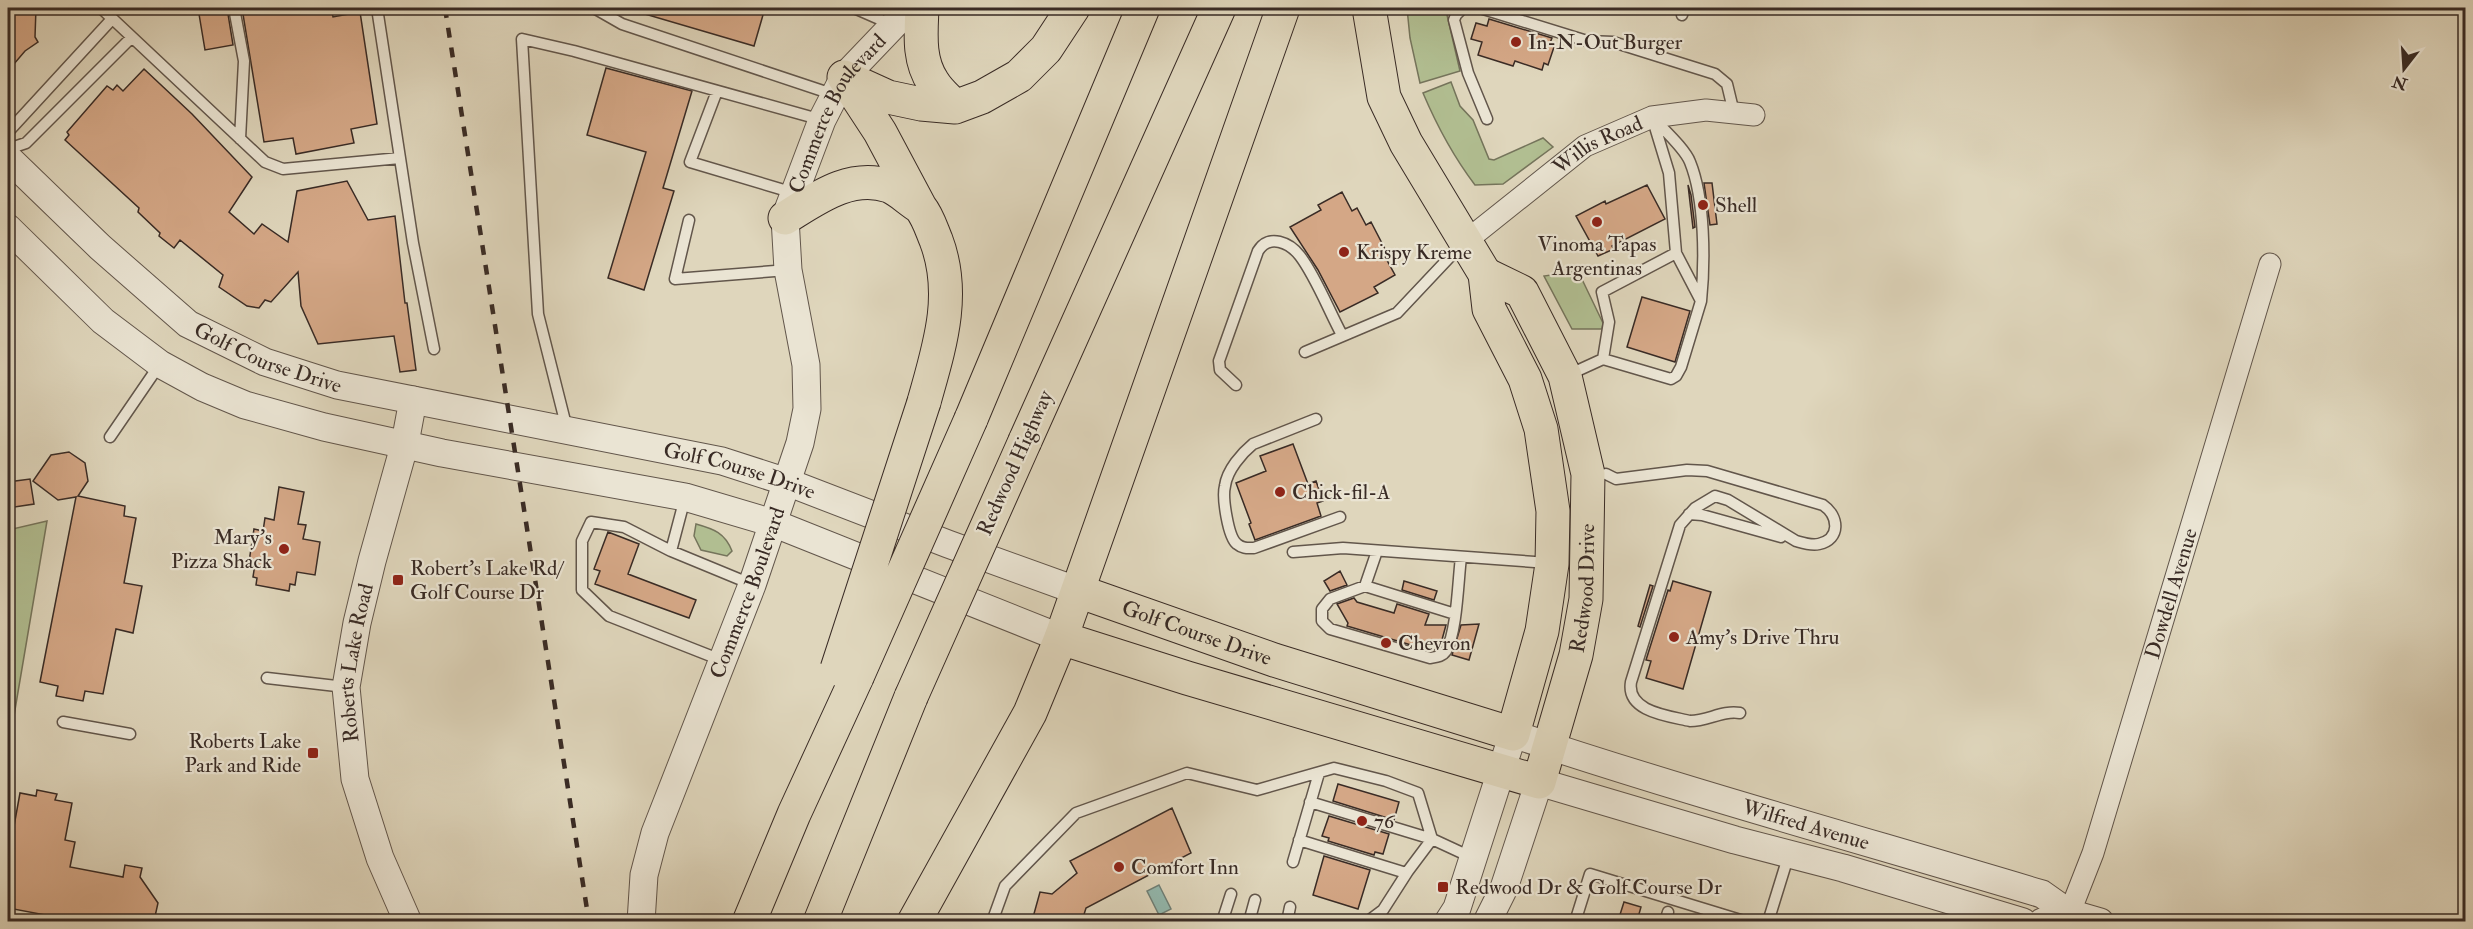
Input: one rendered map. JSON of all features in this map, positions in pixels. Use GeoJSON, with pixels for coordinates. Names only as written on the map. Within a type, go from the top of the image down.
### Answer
{"type":"FeatureCollection","features":[{"type":"Feature","properties":{"kind":"main road"},"geometry":{"type":"LineString","coordinates":[[922,8],[923,60],[933,82],[955,106]]}},
{"type":"Feature","properties":{"kind":"main road"},"geometry":{"type":"LineString","coordinates":[[840,86],[921,104],[955,106],[982,97],[1019,76],[1046,49],[1073,8]]}},
{"type":"Feature","properties":{"kind":"main road"},"geometry":{"type":"LineString","coordinates":[[847,673],[971,419],[1143,8]]}},
{"type":"Feature","properties":{"kind":"main road","name":"Redwood Highway"},"geometry":{"type":"LineString","coordinates":[[820,921],[911,697],[1219,8]]}},
{"type":"Feature","properties":{"kind":"main road"},"geometry":{"type":"LineString","coordinates":[[914,921],[1030,712],[1061,638],[1284,8]]}},
{"type":"Feature","properties":{"kind":"main road","name":"Redwood Drive"},"geometry":{"type":"LineString","coordinates":[[1369,8],[1384,97],[1406,143],[1485,274],[1489,309],[1525,379],[1541,429],[1550,480],[1552,564],[1542,631],[1513,734]]}},
{"type":"Feature","properties":{"kind":"main road"},"geometry":{"type":"LineString","coordinates":[[749,921],[794,814],[847,673],[941,342],[948,296],[941,254],[927,216],[880,132],[840,86]]}},
{"type":"Feature","properties":{"kind":"main road"},"geometry":{"type":"LineString","coordinates":[[790,205],[836,188],[859,183],[889,186],[920,207]]}},
{"type":"Feature","properties":{"kind":"main road","name":"Redwood Drive"},"geometry":{"type":"LineString","coordinates":[[1485,274],[1522,292],[1565,376],[1588,474],[1586,599],[1576,655],[1539,782]]}},
{"type":"Feature","properties":{"kind":"main road","name":"Golf Course Drive"},"geometry":{"type":"LineString","coordinates":[[1078,591],[1274,660],[1513,734]]}},
{"type":"Feature","properties":{"kind":"main road","name":"Golf Course Drive"},"geometry":{"type":"LineString","coordinates":[[1061,638],[1198,682],[1501,772]]}},
{"type":"Feature","properties":{"kind":"main road","name":"Wilfred Avenue"},"geometry":{"type":"LineString","coordinates":[[1501,772],[1539,782]]}},
{"type":"Feature","properties":{"kind":"street","name":"Commerce Boulevard"},"geometry":{"type":"LineString","coordinates":[[641,921],[644,875],[655,833],[752,585],[800,443],[807,409],[806,365],[788,270],[790,205],[822,120],[840,86],[902,16]]}},
{"type":"Feature","properties":{"kind":"street","name":"Willis Road"},"geometry":{"type":"LineString","coordinates":[[1466,241],[1585,146],[1652,117],[1706,110],[1744,114]]}},
{"type":"Feature","properties":{"kind":"street","name":"Golf Course Drive"},"geometry":{"type":"LineString","coordinates":[[8,158],[100,247],[188,324],[265,362],[337,385],[722,461],[787,482],[1078,591]]}},
{"type":"Feature","properties":{"kind":"street","name":"Golf Course Drive"},"geometry":{"type":"LineString","coordinates":[[8,228],[104,321],[160,364],[202,387],[245,405],[324,427],[517,467],[685,498],[773,523],[1061,638]]}},
{"type":"Feature","properties":{"kind":"street","name":"Dowdell Avenue"},"geometry":{"type":"LineString","coordinates":[[2068,917],[2093,853],[2270,264]]}},
{"type":"Feature","properties":{"kind":"street","name":"Roberts Lake Road"},"geometry":{"type":"LineString","coordinates":[[408,921],[381,858],[355,779],[346,687],[369,571],[405,443],[413,400]]}},
{"type":"Feature","properties":{"kind":"street","name":"Wilfred Avenue"},"geometry":{"type":"LineString","coordinates":[[1513,734],[1715,798],[2042,894],[2068,917]]}},
{"type":"Feature","properties":{"kind":"street","name":"Redwood Drive"},"geometry":{"type":"LineString","coordinates":[[1448,921],[1457,908],[1513,734]]}},
{"type":"Feature","properties":{"kind":"street","name":"Wilfred Avenue"},"geometry":{"type":"LineString","coordinates":[[1539,782],[2023,921]]}},
{"type":"Feature","properties":{"kind":"street","name":"Redwood Drive"},"geometry":{"type":"LineString","coordinates":[[1487,921],[1504,888],[1539,782]]}},
{"type":"Feature","properties":{"kind":"street"},"geometry":{"type":"LineString","coordinates":[[2042,921],[2068,917],[2100,921]]}},
{"type":"Feature","properties":{"kind":"lane"},"geometry":{"type":"LineString","coordinates":[[101,8],[265,162],[283,169],[400,158]]}},
{"type":"Feature","properties":{"kind":"lane"},"geometry":{"type":"LineString","coordinates":[[234,8],[244,61],[240,139]]}},
{"type":"Feature","properties":{"kind":"lane"},"geometry":{"type":"LineString","coordinates":[[377,8],[413,243],[434,349]]}},
{"type":"Feature","properties":{"kind":"lane"},"geometry":{"type":"LineString","coordinates":[[594,8],[622,24],[840,86]]}},
{"type":"Feature","properties":{"kind":"lane"},"geometry":{"type":"LineString","coordinates":[[854,8],[902,16]]}},
{"type":"Feature","properties":{"kind":"lane"},"geometry":{"type":"LineString","coordinates":[[1463,8],[1454,20],[1468,73],[1487,119]]}},
{"type":"Feature","properties":{"kind":"lane"},"geometry":{"type":"LineString","coordinates":[[1480,8],[1587,41],[1614,42],[1715,74],[1727,84],[1744,114]]}},
{"type":"Feature","properties":{"kind":"lane"},"geometry":{"type":"LineString","coordinates":[[8,132],[112,19]]}},
{"type":"Feature","properties":{"kind":"lane"},"geometry":{"type":"LineString","coordinates":[[8,149],[26,143],[132,37]]}},
{"type":"Feature","properties":{"kind":"lane"},"geometry":{"type":"LineString","coordinates":[[567,429],[538,314],[522,39],[574,51],[822,120]]}},
{"type":"Feature","properties":{"kind":"lane"},"geometry":{"type":"LineString","coordinates":[[717,91],[690,162],[790,205]]}},
{"type":"Feature","properties":{"kind":"lane"},"geometry":{"type":"LineString","coordinates":[[1652,117],[1669,173],[1676,253],[1701,301]]}},
{"type":"Feature","properties":{"kind":"lane"},"geometry":{"type":"LineString","coordinates":[[1565,376],[1603,359],[1671,379],[1681,368],[1701,301],[1704,266],[1698,193],[1690,160],[1652,117]]}},
{"type":"Feature","properties":{"kind":"lane"},"geometry":{"type":"LineString","coordinates":[[689,220],[675,279],[788,270]]}},
{"type":"Feature","properties":{"kind":"lane"},"geometry":{"type":"LineString","coordinates":[[1236,385],[1220,370],[1219,361],[1258,250],[1268,241],[1290,246],[1300,257],[1342,335]]}},
{"type":"Feature","properties":{"kind":"lane"},"geometry":{"type":"LineString","coordinates":[[1305,352],[1397,313],[1466,241]]}},
{"type":"Feature","properties":{"kind":"lane"},"geometry":{"type":"LineString","coordinates":[[1603,359],[1609,322],[1602,292],[1676,253]]}},
{"type":"Feature","properties":{"kind":"lane"},"geometry":{"type":"LineString","coordinates":[[110,436],[160,364]]}},
{"type":"Feature","properties":{"kind":"lane"},"geometry":{"type":"LineString","coordinates":[[1316,419],[1253,444],[1245,450],[1224,486],[1231,536],[1236,544],[1245,549],[1254,548],[1340,517]]}},
{"type":"Feature","properties":{"kind":"lane"},"geometry":{"type":"LineString","coordinates":[[1605,474],[1616,479],[1687,470],[1707,471],[1823,505],[1832,511],[1836,522],[1827,540],[1821,544],[1808,545],[1702,515],[1689,514]]}},
{"type":"Feature","properties":{"kind":"lane"},"geometry":{"type":"LineString","coordinates":[[1740,713],[1721,713],[1690,721],[1643,707],[1635,702],[1630,694],[1631,682],[1674,541],[1680,525],[1689,514],[1708,498],[1721,497],[1796,541]]}},
{"type":"Feature","properties":{"kind":"lane"},"geometry":{"type":"LineString","coordinates":[[671,551],[685,498]]}},
{"type":"Feature","properties":{"kind":"lane"},"geometry":{"type":"LineString","coordinates":[[721,660],[609,616],[582,590],[582,542],[591,522],[624,527],[671,551],[752,585]]}},
{"type":"Feature","properties":{"kind":"lane"},"geometry":{"type":"LineString","coordinates":[[1293,552],[1343,549],[1552,564]]}},
{"type":"Feature","properties":{"kind":"lane"},"geometry":{"type":"LineString","coordinates":[[1365,586],[1377,551]]}},
{"type":"Feature","properties":{"kind":"lane"},"geometry":{"type":"LineString","coordinates":[[1455,614],[1365,586],[1330,599],[1322,609],[1323,621],[1330,629],[1430,658],[1440,656],[1446,650],[1455,614],[1461,557]]}},
{"type":"Feature","properties":{"kind":"lane"},"geometry":{"type":"LineString","coordinates":[[267,678],[346,687]]}},
{"type":"Feature","properties":{"kind":"lane"},"geometry":{"type":"LineString","coordinates":[[63,722],[130,734]]}},
{"type":"Feature","properties":{"kind":"lane"},"geometry":{"type":"LineString","coordinates":[[992,921],[1005,886],[1076,813],[1187,773],[1257,790],[1334,768],[1386,781],[1418,793],[1432,839]]}},
{"type":"Feature","properties":{"kind":"lane"},"geometry":{"type":"LineString","coordinates":[[1293,862],[1319,773]]}},
{"type":"Feature","properties":{"kind":"lane"},"geometry":{"type":"LineString","coordinates":[[1310,802],[1432,839],[1473,858]]}},
{"type":"Feature","properties":{"kind":"lane"},"geometry":{"type":"LineString","coordinates":[[1367,921],[1383,910],[1406,873],[1432,839]]}},
{"type":"Feature","properties":{"kind":"lane"},"geometry":{"type":"LineString","coordinates":[[1299,840],[1406,873]]}},
{"type":"Feature","properties":{"kind":"lane"},"geometry":{"type":"LineString","coordinates":[[1768,921],[1789,854]]}},
{"type":"Feature","properties":{"kind":"lane"},"geometry":{"type":"LineString","coordinates":[[1575,921],[1590,873],[1747,921]]}},
{"type":"Feature","properties":{"kind":"lane"},"geometry":{"type":"LineString","coordinates":[[1222,921],[1232,894]]}},
{"type":"Feature","properties":{"kind":"lane"},"geometry":{"type":"LineString","coordinates":[[1249,921],[1255,900]]}},
{"type":"Feature","properties":{"kind":"lane"},"geometry":{"type":"LineString","coordinates":[[1287,921],[1290,907]]}},
{"type":"Feature","properties":{"kind":"green space"},"geometry":{"type":"Polygon","coordinates":[[[1407,8],[1448,8],[1447,15],[1460,71],[1420,83],[1410,38],[1407,8]]]}},
{"type":"Feature","properties":{"kind":"green space"},"geometry":{"type":"Polygon","coordinates":[[[1451,82],[1460,106],[1473,120],[1489,159],[1494,160],[1543,138],[1553,147],[1503,184],[1475,185],[1446,140],[1423,93],[1451,82]]]}},
{"type":"Feature","properties":{"kind":"green space"},"geometry":{"type":"Polygon","coordinates":[[[1578,271],[1603,323],[1602,329],[1572,329],[1544,276],[1578,271]]]}},
{"type":"Feature","properties":{"kind":"green space"},"geometry":{"type":"Polygon","coordinates":[[[47,521],[8,751],[8,530],[47,521]]]}},
{"type":"Feature","properties":{"kind":"green space"},"geometry":{"type":"Polygon","coordinates":[[[696,524],[722,536],[732,551],[727,556],[701,550],[694,536],[696,524]]]}},
{"type":"Feature","properties":{"kind":"water"},"geometry":{"type":"Polygon","coordinates":[[[1159,885],[1171,909],[1159,915],[1147,891],[1159,885]]]}},
{"type":"Feature","properties":{"kind":"building"},"geometry":{"type":"Polygon","coordinates":[[[8,8],[36,8],[35,37],[38,42],[25,51],[8,71],[8,8]]]}},
{"type":"Feature","properties":{"kind":"building"},"geometry":{"type":"Polygon","coordinates":[[[198,8],[227,8],[233,45],[205,50],[198,8]]]}},
{"type":"Feature","properties":{"kind":"building"},"geometry":{"type":"Polygon","coordinates":[[[242,8],[331,8],[333,17],[360,12],[377,124],[351,129],[354,143],[296,154],[293,138],[264,142],[242,8]]]}},
{"type":"Feature","properties":{"kind":"building"},"geometry":{"type":"Polygon","coordinates":[[[639,8],[765,8],[754,46],[638,12],[639,8]]]}},
{"type":"Feature","properties":{"kind":"building","name":"In-N-Out Burger"},"geometry":{"type":"Polygon","coordinates":[[[1489,19],[1552,38],[1550,43],[1555,44],[1548,65],[1544,63],[1542,70],[1515,61],[1513,66],[1478,55],[1482,42],[1471,39],[1476,23],[1487,26],[1489,19]]]}},
{"type":"Feature","properties":{"kind":"building"},"geometry":{"type":"Polygon","coordinates":[[[606,68],[692,91],[663,188],[674,191],[644,290],[608,278],[646,152],[587,135],[606,68]]]}},
{"type":"Feature","properties":{"kind":"building"},"geometry":{"type":"Polygon","coordinates":[[[144,69],[192,114],[252,177],[229,212],[254,234],[262,224],[288,242],[297,191],[347,181],[368,220],[395,216],[405,303],[407,303],[416,370],[400,372],[394,336],[318,344],[301,306],[298,272],[271,302],[265,300],[259,308],[247,306],[219,287],[223,275],[180,240],[174,248],[159,236],[160,233],[138,212],[139,208],[65,140],[69,135],[67,132],[107,86],[113,90],[117,85],[123,91],[144,69]]]}},
{"type":"Feature","properties":{"kind":"building"},"geometry":{"type":"Polygon","coordinates":[[[1704,183],[1712,183],[1717,224],[1710,225],[1704,183]]]}},
{"type":"Feature","properties":{"kind":"building","name":"Shell"},"geometry":{"type":"Polygon","coordinates":[[[1647,185],[1665,219],[1612,246],[1614,249],[1598,256],[1576,216],[1605,201],[1606,204],[1647,185]]]}},
{"type":"Feature","properties":{"kind":"building"},"geometry":{"type":"Polygon","coordinates":[[[1688,185],[1695,227],[1693,228],[1688,185]]]}},
{"type":"Feature","properties":{"kind":"building","name":"Krispy Kreme"},"geometry":{"type":"Polygon","coordinates":[[[1342,192],[1352,211],[1357,208],[1366,225],[1371,222],[1386,251],[1383,253],[1395,275],[1374,287],[1378,293],[1340,312],[1318,270],[1290,227],[1321,210],[1318,205],[1342,192]]]}},
{"type":"Feature","properties":{"kind":"building"},"geometry":{"type":"Polygon","coordinates":[[[1642,297],[1690,311],[1675,362],[1627,347],[1642,297]]]}},
{"type":"Feature","properties":{"kind":"building","name":"Chick-fil-A"},"geometry":{"type":"Polygon","coordinates":[[[1293,444],[1308,484],[1316,481],[1323,501],[1317,503],[1321,516],[1255,540],[1236,483],[1266,471],[1260,456],[1293,444]]]}},
{"type":"Feature","properties":{"kind":"building"},"geometry":{"type":"Polygon","coordinates":[[[69,452],[85,463],[88,481],[78,496],[125,506],[124,516],[136,518],[124,583],[142,586],[133,633],[116,629],[103,694],[85,691],[83,701],[56,696],[58,686],[40,682],[76,497],[58,500],[33,481],[51,455],[69,452]]]}},
{"type":"Feature","properties":{"kind":"building"},"geometry":{"type":"Polygon","coordinates":[[[30,479],[34,504],[8,508],[8,482],[30,479]]]}},
{"type":"Feature","properties":{"kind":"building"},"geometry":{"type":"Polygon","coordinates":[[[279,487],[304,492],[298,524],[306,525],[303,539],[320,542],[315,575],[297,572],[295,585],[290,584],[289,591],[256,585],[257,578],[253,577],[255,564],[249,562],[254,529],[263,531],[265,518],[274,520],[279,487]]]}},
{"type":"Feature","properties":{"kind":"building"},"geometry":{"type":"Polygon","coordinates":[[[608,532],[639,544],[628,574],[696,600],[689,618],[595,584],[600,571],[594,569],[608,532]]]}},
{"type":"Feature","properties":{"kind":"building"},"geometry":{"type":"Polygon","coordinates":[[[1340,571],[1347,585],[1330,591],[1324,581],[1340,571]]]}},
{"type":"Feature","properties":{"kind":"building"},"geometry":{"type":"Polygon","coordinates":[[[1404,581],[1437,591],[1434,600],[1402,590],[1404,581]]]}},
{"type":"Feature","properties":{"kind":"building","name":"Amy's Drive Thru"},"geometry":{"type":"Polygon","coordinates":[[[1673,581],[1711,592],[1683,689],[1646,678],[1651,661],[1646,660],[1668,590],[1670,591],[1673,581]]]}},
{"type":"Feature","properties":{"kind":"building"},"geometry":{"type":"Polygon","coordinates":[[[1650,585],[1653,586],[1640,627],[1638,626],[1650,585]]]}},
{"type":"Feature","properties":{"kind":"building"},"geometry":{"type":"Polygon","coordinates":[[[1354,598],[1357,602],[1394,613],[1397,604],[1429,614],[1425,625],[1446,625],[1440,647],[1428,650],[1347,626],[1348,623],[1337,604],[1354,598]]]}},
{"type":"Feature","properties":{"kind":"building"},"geometry":{"type":"Polygon","coordinates":[[[1479,624],[1469,660],[1452,655],[1461,625],[1479,624]]]}},
{"type":"Feature","properties":{"kind":"building"},"geometry":{"type":"Polygon","coordinates":[[[1338,784],[1399,802],[1394,820],[1333,801],[1338,784]]]}},
{"type":"Feature","properties":{"kind":"building"},"geometry":{"type":"Polygon","coordinates":[[[37,790],[57,794],[55,800],[72,803],[65,840],[75,842],[70,867],[123,877],[125,865],[142,868],[140,877],[158,903],[154,921],[77,921],[8,908],[8,859],[20,793],[36,796],[37,790]]]}},
{"type":"Feature","properties":{"kind":"building","name":"Comfort Inn"},"geometry":{"type":"Polygon","coordinates":[[[1172,808],[1191,853],[1086,908],[1082,921],[1032,921],[1040,892],[1052,894],[1077,873],[1070,861],[1172,808]]]}},
{"type":"Feature","properties":{"kind":"building"},"geometry":{"type":"Polygon","coordinates":[[[1329,816],[1389,834],[1383,854],[1375,852],[1374,855],[1328,841],[1329,838],[1322,836],[1329,816]]]}},
{"type":"Feature","properties":{"kind":"building"},"geometry":{"type":"Polygon","coordinates":[[[1324,856],[1370,870],[1358,909],[1313,895],[1324,856]]]}},
{"type":"Feature","properties":{"kind":"building"},"geometry":{"type":"Polygon","coordinates":[[[1624,902],[1641,907],[1637,921],[1618,921],[1624,902]]]}},
{"type":"Feature","properties":{"kind":"railway"},"geometry":{"type":"LineString","coordinates":[[445,8],[589,922]]}},
{"type":"Feature","properties":{"kind":"place","name":"In-N-Out Burger"},"geometry":{"type":"Point","coordinates":[1516,42]}},
{"type":"Feature","properties":{"kind":"place","name":"Shell"},"geometry":{"type":"Point","coordinates":[1703,205]}},
{"type":"Feature","properties":{"kind":"place","name":"Vinoma Tapas Argentinas"},"geometry":{"type":"Point","coordinates":[1597,222]}},
{"type":"Feature","properties":{"kind":"place","name":"Krispy Kreme"},"geometry":{"type":"Point","coordinates":[1344,252]}},
{"type":"Feature","properties":{"kind":"place","name":"Chick-fil-A"},"geometry":{"type":"Point","coordinates":[1280,492]}},
{"type":"Feature","properties":{"kind":"place","name":"Mary's Pizza Shack"},"geometry":{"type":"Point","coordinates":[284,549]}},
{"type":"Feature","properties":{"kind":"place","name":"Robert's Lake Rd/ Golf Course Dr"},"geometry":{"type":"Point","coordinates":[398,580]}},
{"type":"Feature","properties":{"kind":"place","name":"Amy's Drive Thru"},"geometry":{"type":"Point","coordinates":[1674,637]}},
{"type":"Feature","properties":{"kind":"place","name":"Chevron"},"geometry":{"type":"Point","coordinates":[1386,643]}},
{"type":"Feature","properties":{"kind":"place","name":"Roberts Lake Park and Ride"},"geometry":{"type":"Point","coordinates":[313,753]}},
{"type":"Feature","properties":{"kind":"place","name":"76"},"geometry":{"type":"Point","coordinates":[1362,821]}},
{"type":"Feature","properties":{"kind":"place","name":"Comfort Inn"},"geometry":{"type":"Point","coordinates":[1119,867]}},
{"type":"Feature","properties":{"kind":"place","name":"Redwood Dr & Golf Course Dr"},"geometry":{"type":"Point","coordinates":[1443,887]}}]}
